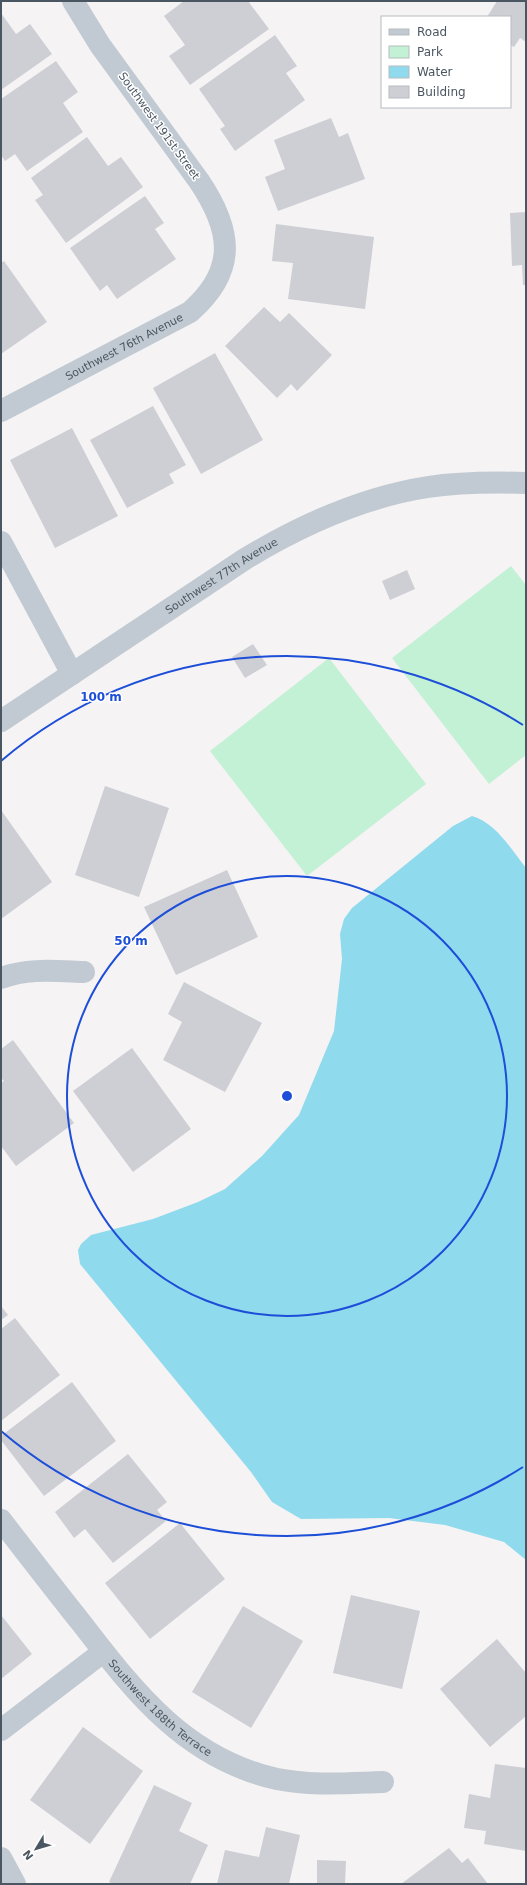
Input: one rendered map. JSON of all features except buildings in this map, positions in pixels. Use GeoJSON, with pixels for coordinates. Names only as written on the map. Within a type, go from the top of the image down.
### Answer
{"type":"FeatureCollection","features":[{"type":"Feature","properties":{"kind":"street","name":"Southwest 191st Street"},"geometry":{"type":"LineString","coordinates":[[73,1],[97,40],[211,200],[222,225],[224,259]]}},
{"type":"Feature","properties":{"kind":"street","name":"Southwest 76th Avenue"},"geometry":{"type":"LineString","coordinates":[[1,411],[190,312],[210,292],[221,272],[224,259]]}},
{"type":"Feature","properties":{"kind":"street","name":"Southwest 77th Avenue"},"geometry":{"type":"LineString","coordinates":[[1,722],[234,566],[286,536],[346,509],[381,497],[428,487],[466,483],[526,483]]}},
{"type":"Feature","properties":{"kind":"street"},"geometry":{"type":"LineString","coordinates":[[1,542],[72,674]]}},
{"type":"Feature","properties":{"kind":"street"},"geometry":{"type":"LineString","coordinates":[[1,978],[11,974],[40,970],[84,972]]}},
{"type":"Feature","properties":{"kind":"street","name":"Southwest 188th Terrace"},"geometry":{"type":"LineString","coordinates":[[1,1520],[132,1688],[163,1719],[197,1745],[218,1757],[253,1772],[298,1782],[311,1784],[383,1782]]}},
{"type":"Feature","properties":{"kind":"street"},"geometry":{"type":"LineString","coordinates":[[1,1730],[103,1652]]}},
{"type":"Feature","properties":{"kind":"street"},"geometry":{"type":"LineString","coordinates":[[1,1858],[15,1884]]}},
{"type":"Feature","properties":{"kind":"green space"},"geometry":{"type":"Polygon","coordinates":[[[511,566],[526,585],[526,755],[489,784],[392,658],[511,566]]]}},
{"type":"Feature","properties":{"kind":"green space"},"geometry":{"type":"Polygon","coordinates":[[[329,658],[426,784],[307,876],[210,751],[329,658]]]}},
{"type":"Feature","properties":{"kind":"water"},"geometry":{"type":"Polygon","coordinates":[[[472,816],[481,819],[496,831],[509,845],[526,868],[526,1560],[504,1542],[445,1525],[389,1518],[301,1519],[272,1502],[251,1472],[80,1264],[78,1250],[81,1244],[91,1235],[153,1219],[198,1202],[225,1189],[262,1156],[299,1115],[334,1031],[342,959],[340,934],[344,919],[352,908],[453,826],[472,816]]]}}]}
